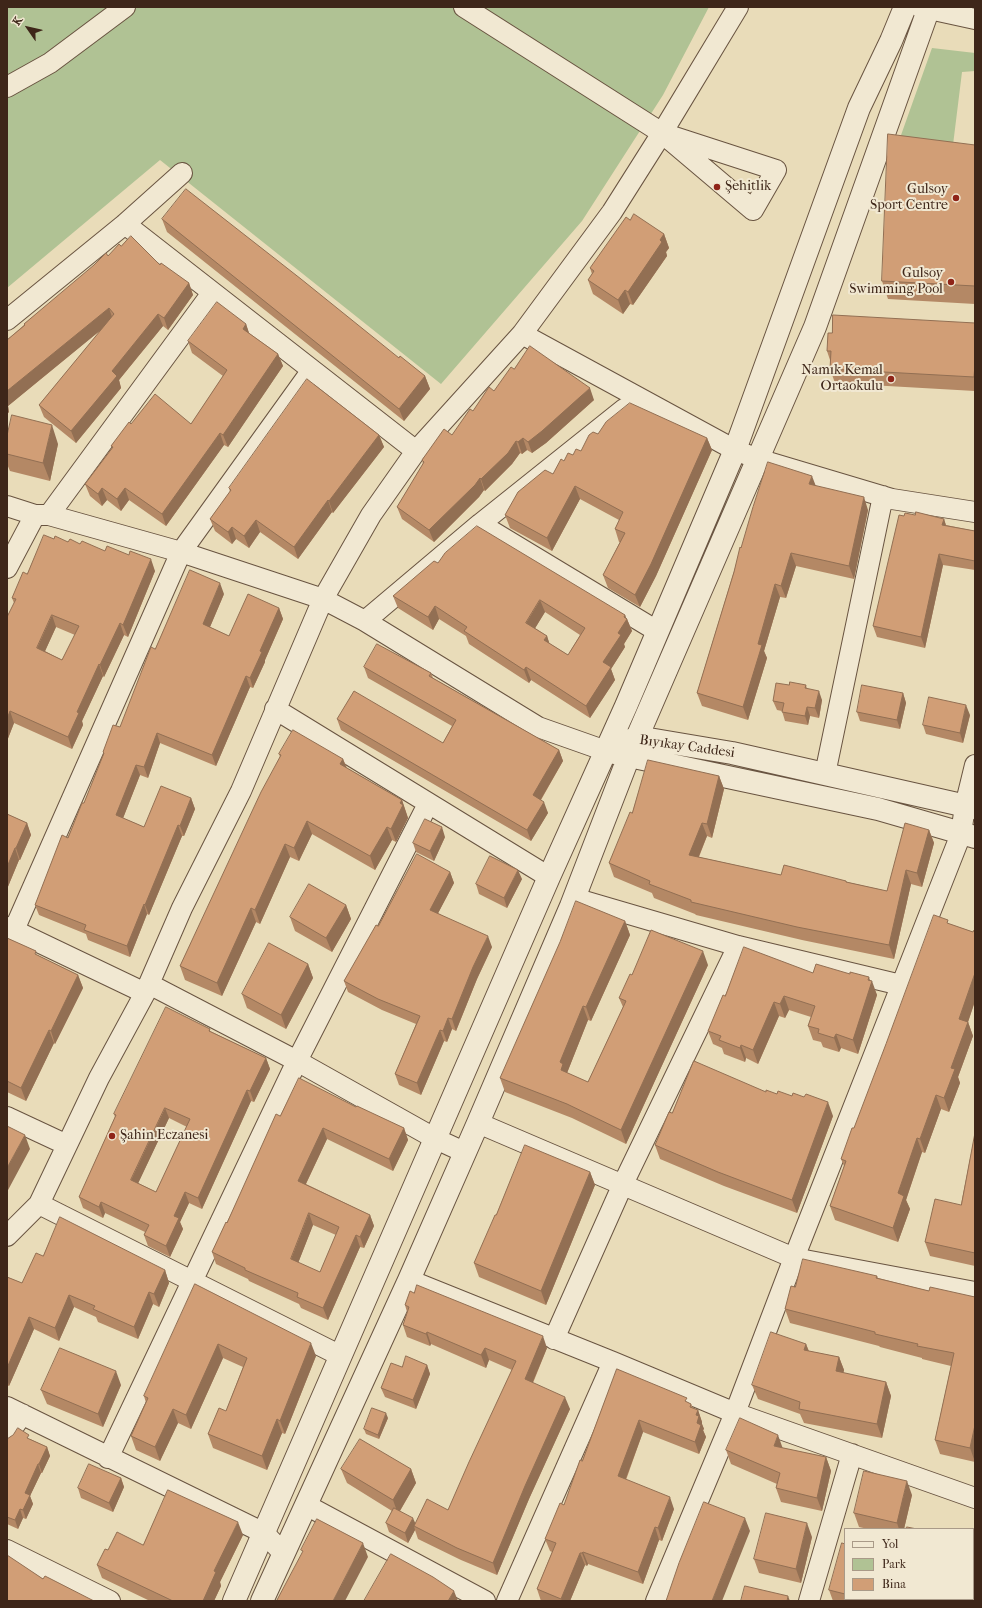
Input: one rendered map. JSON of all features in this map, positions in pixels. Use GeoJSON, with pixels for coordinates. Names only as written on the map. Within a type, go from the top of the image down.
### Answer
{"type":"FeatureCollection","features":[{"type":"Feature","properties":{"kind":"street"},"geometry":{"type":"LineString","coordinates":[[7,88],[50,63],[125,7]]}},
{"type":"Feature","properties":{"kind":"street"},"geometry":{"type":"LineString","coordinates":[[464,7],[662,133],[753,210],[776,170],[662,133]]}},
{"type":"Feature","properties":{"kind":"street"},"geometry":{"type":"LineString","coordinates":[[7,1236],[39,1204],[99,1078],[147,989],[182,908],[241,791],[323,599],[371,515],[416,451],[522,334],[612,212],[662,133],[738,7]]}},
{"type":"Feature","properties":{"kind":"street"},"geometry":{"type":"LineString","coordinates":[[234,1601],[549,877],[606,752],[735,450],[859,108],[891,41],[905,7]]}},
{"type":"Feature","properties":{"kind":"street"},"geometry":{"type":"LineString","coordinates":[[262,1601],[409,1280],[478,1123],[574,898],[633,747],[815,327],[924,24],[927,8],[975,20]]}},
{"type":"Feature","properties":{"kind":"street"},"geometry":{"type":"LineString","coordinates":[[7,320],[124,224],[182,173]]}},
{"type":"Feature","properties":{"kind":"street"},"geometry":{"type":"LineString","coordinates":[[124,224],[416,451]]}},
{"type":"Feature","properties":{"kind":"street"},"geometry":{"type":"LineString","coordinates":[[7,568],[42,515],[212,293]]}},
{"type":"Feature","properties":{"kind":"street"},"geometry":{"type":"LineString","coordinates":[[522,334],[735,450],[758,459],[892,499],[975,512]]}},
{"type":"Feature","properties":{"kind":"street"},"geometry":{"type":"LineString","coordinates":[[312,370],[182,552],[10,928],[147,989],[297,1062],[436,1139],[464,1152]]}},
{"type":"Feature","properties":{"kind":"street"},"geometry":{"type":"LineString","coordinates":[[365,621],[480,524],[638,398]]}},
{"type":"Feature","properties":{"kind":"street"},"geometry":{"type":"LineString","coordinates":[[825,774],[883,496]]}},
{"type":"Feature","properties":{"kind":"street"},"geometry":{"type":"LineString","coordinates":[[7,506],[182,552],[323,599],[365,621],[538,727],[606,752]]}},
{"type":"Feature","properties":{"kind":"street"},"geometry":{"type":"LineString","coordinates":[[480,524],[657,631]]}},
{"type":"Feature","properties":{"kind":"street"},"geometry":{"type":"LineString","coordinates":[[275,709],[549,877]]}},
{"type":"Feature","properties":{"kind":"street","name":"Bıyıkay Caddesi"},"geometry":{"type":"LineString","coordinates":[[633,747],[878,809],[968,836]]}},
{"type":"Feature","properties":{"kind":"street","name":"Bıyıkay Caddesi"},"geometry":{"type":"LineString","coordinates":[[606,752],[633,747],[732,753],[970,807]]}},
{"type":"Feature","properties":{"kind":"street"},"geometry":{"type":"LineString","coordinates":[[656,1601],[735,1413],[901,985],[968,836],[975,765]]}},
{"type":"Feature","properties":{"kind":"street"},"geometry":{"type":"LineString","coordinates":[[108,1458],[194,1281],[297,1062],[428,804]]}},
{"type":"Feature","properties":{"kind":"street"},"geometry":{"type":"LineString","coordinates":[[574,898],[738,946],[901,985]]}},
{"type":"Feature","properties":{"kind":"street"},"geometry":{"type":"LineString","coordinates":[[554,1338],[624,1184],[738,946]]}},
{"type":"Feature","properties":{"kind":"street"},"geometry":{"type":"LineString","coordinates":[[7,1117],[67,1145]]}},
{"type":"Feature","properties":{"kind":"street"},"geometry":{"type":"LineString","coordinates":[[478,1123],[624,1184],[794,1258],[975,1292]]}},
{"type":"Feature","properties":{"kind":"street"},"geometry":{"type":"LineString","coordinates":[[39,1204],[340,1356]]}},
{"type":"Feature","properties":{"kind":"street"},"geometry":{"type":"LineString","coordinates":[[409,1280],[735,1413],[975,1498]]}},
{"type":"Feature","properties":{"kind":"street"},"geometry":{"type":"LineString","coordinates":[[507,1601],[613,1362]]}},
{"type":"Feature","properties":{"kind":"street"},"geometry":{"type":"LineString","coordinates":[[7,1437],[14,1411],[264,1533],[284,1554]]}},
{"type":"Feature","properties":{"kind":"street"},"geometry":{"type":"LineString","coordinates":[[809,1601],[852,1454]]}},
{"type":"Feature","properties":{"kind":"street"},"geometry":{"type":"LineString","coordinates":[[306,1505],[485,1601]]}},
{"type":"Feature","properties":{"kind":"street"},"geometry":{"type":"LineString","coordinates":[[7,1550],[110,1601]]}},
{"type":"Feature","properties":{"kind":"green space"},"geometry":{"type":"Polygon","coordinates":[[[7,7],[709,7],[663,95],[582,221],[441,384],[160,160],[7,288],[7,7]]]}},
{"type":"Feature","properties":{"kind":"green space"},"geometry":{"type":"Polygon","coordinates":[[[932,48],[975,53],[975,71],[962,72],[952,153],[895,152],[932,48]]]}},
{"type":"Feature","properties":{"kind":"building"},"geometry":{"type":"Polygon","coordinates":[[[888,134],[975,145],[975,286],[882,281],[888,134]]]}},
{"type":"Feature","properties":{"kind":"building"},"geometry":{"type":"Polygon","coordinates":[[[186,189],[399,358],[400,356],[425,376],[399,409],[162,219],[186,189]]]}},
{"type":"Feature","properties":{"kind":"building"},"geometry":{"type":"Polygon","coordinates":[[[634,214],[664,234],[660,240],[662,242],[628,292],[625,290],[618,300],[588,280],[594,271],[590,268],[626,217],[630,220],[634,214]]]}},
{"type":"Feature","properties":{"kind":"building"},"geometry":{"type":"Polygon","coordinates":[[[131,236],[160,265],[161,263],[189,283],[164,318],[158,314],[112,371],[117,376],[71,431],[39,405],[114,314],[109,308],[7,391],[7,340],[106,253],[108,256],[119,244],[121,246],[131,236]]]}},
{"type":"Feature","properties":{"kind":"building"},"geometry":{"type":"Polygon","coordinates":[[[217,302],[246,324],[243,329],[278,354],[223,435],[220,433],[162,514],[125,488],[117,499],[102,488],[98,494],[85,484],[113,447],[111,446],[129,422],[131,424],[155,394],[191,424],[227,370],[188,341],[217,302]]]}},
{"type":"Feature","properties":{"kind":"building"},"geometry":{"type":"Polygon","coordinates":[[[833,315],[975,323],[974,377],[830,369],[831,351],[827,351],[828,333],[832,333],[833,315]]]}},
{"type":"Feature","properties":{"kind":"building"},"geometry":{"type":"Polygon","coordinates":[[[530,346],[590,388],[528,442],[523,438],[518,442],[516,441],[508,453],[481,479],[480,478],[475,485],[429,530],[397,507],[424,462],[422,460],[444,429],[452,435],[470,409],[473,411],[489,387],[494,391],[511,367],[514,369],[530,346]]]}},
{"type":"Feature","properties":{"kind":"building"},"geometry":{"type":"Polygon","coordinates":[[[307,379],[379,435],[329,501],[328,500],[294,547],[256,520],[244,536],[232,527],[228,532],[210,519],[231,490],[229,488],[307,379]]]}},
{"type":"Feature","properties":{"kind":"building"},"geometry":{"type":"Polygon","coordinates":[[[630,403],[707,438],[651,564],[635,595],[603,575],[625,533],[615,529],[623,512],[575,486],[547,538],[505,515],[518,492],[545,470],[553,474],[561,459],[564,461],[568,453],[573,455],[576,449],[581,451],[589,435],[593,432],[598,434],[606,422],[630,403]]]}},
{"type":"Feature","properties":{"kind":"building"},"geometry":{"type":"Polygon","coordinates":[[[12,415],[52,425],[43,463],[7,454],[7,436],[12,415]]]}},
{"type":"Feature","properties":{"kind":"building"},"geometry":{"type":"Polygon","coordinates":[[[768,462],[812,476],[809,484],[864,497],[849,566],[791,553],[781,586],[775,584],[758,644],[762,645],[743,707],[697,693],[734,572],[740,547],[741,548],[768,462]]]}},
{"type":"Feature","properties":{"kind":"building"},"geometry":{"type":"Polygon","coordinates":[[[916,512],[944,519],[942,525],[975,531],[975,561],[939,554],[921,637],[873,626],[899,515],[904,516],[905,513],[915,515],[916,512]]]}},
{"type":"Feature","properties":{"kind":"building"},"geometry":{"type":"Polygon","coordinates":[[[477,526],[625,615],[624,617],[627,619],[618,633],[621,635],[603,662],[611,667],[586,706],[526,667],[524,670],[464,631],[467,627],[435,606],[428,617],[393,596],[434,561],[438,563],[445,553],[477,526]],[[540,600],[526,623],[547,636],[544,640],[568,655],[585,628],[540,600]]]}},
{"type":"Feature","properties":{"kind":"building"},"geometry":{"type":"Polygon","coordinates":[[[44,535],[54,539],[55,536],[68,542],[70,539],[80,544],[82,541],[105,551],[107,546],[129,555],[130,551],[151,559],[123,625],[120,623],[100,665],[99,664],[77,712],[79,713],[68,737],[10,711],[7,719],[7,617],[16,599],[12,598],[23,572],[27,574],[44,535]],[[52,615],[37,648],[62,660],[79,626],[52,615]]]}},
{"type":"Feature","properties":{"kind":"building"},"geometry":{"type":"Polygon","coordinates":[[[190,570],[220,583],[203,624],[229,636],[248,594],[279,608],[260,651],[262,652],[250,678],[246,676],[212,755],[157,733],[144,767],[136,765],[116,815],[144,827],[161,786],[191,798],[180,826],[178,825],[127,946],[84,930],[86,925],[35,905],[62,835],[68,838],[104,753],[103,752],[113,725],[120,727],[151,647],[155,649],[190,570]]]}},
{"type":"Feature","properties":{"kind":"building"},"geometry":{"type":"Polygon","coordinates":[[[377,644],[431,673],[429,676],[559,750],[533,795],[544,802],[527,830],[337,719],[354,691],[443,743],[456,720],[364,667],[377,644]]]}},
{"type":"Feature","properties":{"kind":"building"},"geometry":{"type":"Polygon","coordinates":[[[790,682],[806,685],[805,688],[819,691],[815,708],[807,707],[805,716],[782,712],[784,703],[773,701],[776,683],[789,685],[790,682]]]}},
{"type":"Feature","properties":{"kind":"building"},"geometry":{"type":"Polygon","coordinates":[[[862,685],[903,693],[897,720],[857,712],[862,685]]]}},
{"type":"Feature","properties":{"kind":"building"},"geometry":{"type":"Polygon","coordinates":[[[929,697],[966,705],[960,733],[923,725],[929,697]]]}},
{"type":"Feature","properties":{"kind":"building"},"geometry":{"type":"Polygon","coordinates":[[[293,730],[343,759],[340,764],[402,800],[400,803],[403,805],[391,829],[387,827],[370,856],[307,821],[294,848],[285,844],[255,910],[251,908],[217,983],[180,966],[261,792],[281,755],[279,754],[293,730]]]}},
{"type":"Feature","properties":{"kind":"building"},"geometry":{"type":"Polygon","coordinates":[[[648,760],[719,776],[707,824],[702,823],[689,855],[781,875],[784,865],[846,882],[887,891],[905,823],[929,830],[917,873],[906,870],[889,945],[797,927],[691,902],[691,900],[649,884],[650,881],[609,863],[630,812],[632,813],[648,760]]]}},
{"type":"Feature","properties":{"kind":"building"},"geometry":{"type":"Polygon","coordinates":[[[7,814],[27,823],[7,867],[7,814]]]}},
{"type":"Feature","properties":{"kind":"building"},"geometry":{"type":"Polygon","coordinates":[[[425,819],[442,827],[430,851],[413,843],[425,819]]]}},
{"type":"Feature","properties":{"kind":"building"},"geometry":{"type":"Polygon","coordinates":[[[417,854],[450,872],[430,910],[488,936],[473,967],[452,1019],[448,1018],[443,1031],[440,1030],[417,1083],[395,1074],[420,1016],[378,999],[344,981],[376,925],[378,926],[417,854]]]}},
{"type":"Feature","properties":{"kind":"building"},"geometry":{"type":"Polygon","coordinates":[[[490,856],[518,870],[504,898],[476,884],[490,856]]]}},
{"type":"Feature","properties":{"kind":"building"},"geometry":{"type":"Polygon","coordinates":[[[309,884],[346,905],[326,938],[290,917],[309,884]]]}},
{"type":"Feature","properties":{"kind":"building"},"geometry":{"type":"Polygon","coordinates":[[[576,901],[625,921],[586,1007],[583,1006],[560,1062],[563,1064],[561,1070],[588,1082],[626,1001],[619,998],[630,974],[632,975],[651,930],[703,951],[621,1130],[567,1104],[500,1078],[560,942],[576,901]]]}},
{"type":"Feature","properties":{"kind":"building"},"geometry":{"type":"Polygon","coordinates":[[[934,915],[948,920],[947,923],[973,932],[975,930],[975,973],[959,1019],[968,1022],[951,1068],[955,1069],[944,1098],[936,1095],[920,1139],[917,1138],[898,1193],[904,1196],[893,1228],[830,1206],[846,1161],[841,1159],[852,1128],[854,1128],[934,915]]]}},
{"type":"Feature","properties":{"kind":"building"},"geometry":{"type":"Polygon","coordinates":[[[7,938],[36,951],[35,954],[78,975],[21,1088],[7,1081],[7,938]]]}},
{"type":"Feature","properties":{"kind":"building"},"geometry":{"type":"Polygon","coordinates":[[[269,943],[308,964],[281,1015],[242,994],[269,943]]]}},
{"type":"Feature","properties":{"kind":"building"},"geometry":{"type":"Polygon","coordinates":[[[744,947],[813,973],[816,964],[850,974],[850,972],[869,977],[868,980],[872,981],[853,1040],[836,1034],[834,1038],[818,1033],[819,1029],[808,1026],[815,1006],[784,996],[780,1004],[774,1002],[753,1050],[741,1045],[740,1048],[719,1040],[721,1036],[708,1031],[723,995],[725,996],[744,947]]]}},
{"type":"Feature","properties":{"kind":"building"},"geometry":{"type":"Polygon","coordinates":[[[166,1007],[210,1029],[209,1031],[266,1058],[250,1091],[247,1090],[198,1198],[185,1192],[174,1216],[179,1218],[166,1246],[144,1235],[149,1225],[101,1202],[99,1207],[79,1197],[116,1115],[114,1114],[166,1007]],[[165,1108],[131,1180],[156,1192],[190,1119],[165,1108]]]}},
{"type":"Feature","properties":{"kind":"building"},"geometry":{"type":"Polygon","coordinates":[[[694,1061],[766,1092],[766,1090],[777,1094],[778,1091],[792,1096],[793,1093],[804,1097],[806,1094],[828,1102],[792,1200],[718,1172],[655,1145],[669,1112],[672,1113],[694,1061]]]}},
{"type":"Feature","properties":{"kind":"building"},"geometry":{"type":"Polygon","coordinates":[[[299,1078],[356,1107],[357,1106],[404,1128],[389,1159],[323,1128],[298,1181],[370,1215],[360,1237],[356,1235],[323,1308],[297,1297],[298,1293],[245,1270],[245,1268],[212,1252],[226,1222],[227,1223],[276,1114],[280,1116],[299,1078]],[[309,1213],[291,1259],[320,1272],[339,1227],[309,1213]]]}},
{"type":"Feature","properties":{"kind":"building"},"geometry":{"type":"Polygon","coordinates":[[[7,1126],[25,1135],[7,1168],[7,1126]]]}},
{"type":"Feature","properties":{"kind":"building"},"geometry":{"type":"Polygon","coordinates":[[[975,1133],[975,1253],[925,1242],[935,1199],[961,1205],[975,1133]]]}},
{"type":"Feature","properties":{"kind":"building"},"geometry":{"type":"Polygon","coordinates":[[[525,1145],[590,1172],[541,1291],[474,1263],[525,1145]]]}},
{"type":"Feature","properties":{"kind":"building"},"geometry":{"type":"Polygon","coordinates":[[[60,1217],[165,1270],[154,1294],[149,1292],[134,1327],[93,1309],[95,1306],[69,1295],[55,1328],[29,1317],[7,1368],[7,1277],[22,1283],[36,1253],[43,1256],[60,1217]]]}},
{"type":"Feature","properties":{"kind":"building"},"geometry":{"type":"Polygon","coordinates":[[[803,1259],[877,1276],[876,1278],[929,1291],[930,1287],[975,1297],[975,1425],[970,1448],[935,1440],[954,1353],[917,1346],[918,1344],[875,1334],[875,1332],[785,1309],[791,1286],[795,1287],[803,1259]]]}},
{"type":"Feature","properties":{"kind":"building"},"geometry":{"type":"Polygon","coordinates":[[[195,1284],[311,1343],[280,1421],[277,1419],[262,1456],[208,1434],[219,1408],[226,1411],[247,1358],[218,1344],[186,1415],[173,1409],[155,1447],[131,1436],[148,1398],[144,1396],[195,1284]]]}},
{"type":"Feature","properties":{"kind":"building"},"geometry":{"type":"Polygon","coordinates":[[[417,1285],[543,1336],[525,1379],[565,1397],[525,1486],[493,1563],[457,1548],[414,1526],[427,1499],[448,1510],[516,1361],[485,1348],[481,1355],[427,1332],[426,1334],[403,1325],[409,1307],[405,1305],[410,1291],[414,1293],[417,1285]]]}},
{"type":"Feature","properties":{"kind":"building"},"geometry":{"type":"Polygon","coordinates":[[[771,1332],[806,1344],[804,1350],[839,1357],[836,1371],[886,1382],[877,1424],[799,1409],[800,1402],[752,1385],[771,1332]]]}},
{"type":"Feature","properties":{"kind":"building"},"geometry":{"type":"Polygon","coordinates":[[[60,1348],[116,1371],[98,1414],[41,1390],[60,1348]]]}},
{"type":"Feature","properties":{"kind":"building"},"geometry":{"type":"Polygon","coordinates":[[[406,1356],[427,1365],[413,1400],[381,1388],[391,1363],[402,1367],[406,1356]]]}},
{"type":"Feature","properties":{"kind":"building"},"geometry":{"type":"Polygon","coordinates":[[[617,1369],[687,1398],[685,1401],[691,1404],[690,1407],[698,1410],[696,1415],[699,1416],[697,1423],[701,1425],[695,1442],[639,1420],[618,1476],[670,1497],[658,1528],[655,1527],[638,1572],[583,1552],[580,1553],[561,1599],[537,1589],[556,1543],[545,1539],[560,1503],[564,1505],[580,1460],[582,1461],[617,1369]]]}},
{"type":"Feature","properties":{"kind":"building"},"geometry":{"type":"Polygon","coordinates":[[[372,1408],[386,1413],[378,1435],[364,1429],[372,1408]]]}},
{"type":"Feature","properties":{"kind":"building"},"geometry":{"type":"Polygon","coordinates":[[[740,1418],[778,1435],[774,1446],[826,1457],[817,1498],[776,1488],[780,1473],[726,1450],[740,1418]]]}},
{"type":"Feature","properties":{"kind":"building"},"geometry":{"type":"Polygon","coordinates":[[[18,1428],[29,1435],[27,1438],[47,1447],[25,1493],[30,1495],[23,1510],[20,1509],[15,1520],[7,1517],[7,1439],[13,1435],[18,1428]]]}},
{"type":"Feature","properties":{"kind":"building"},"geometry":{"type":"Polygon","coordinates":[[[360,1439],[411,1469],[393,1500],[341,1469],[360,1439]]]}},
{"type":"Feature","properties":{"kind":"building"},"geometry":{"type":"Polygon","coordinates":[[[89,1464],[121,1478],[109,1503],[78,1488],[89,1464]]]}},
{"type":"Feature","properties":{"kind":"building"},"geometry":{"type":"Polygon","coordinates":[[[864,1471],[907,1481],[897,1523],[854,1513],[864,1471]]]}},
{"type":"Feature","properties":{"kind":"building"},"geometry":{"type":"Polygon","coordinates":[[[168,1490],[238,1522],[214,1571],[216,1572],[203,1601],[173,1601],[97,1565],[105,1549],[108,1550],[117,1532],[143,1545],[168,1490]]]}},
{"type":"Feature","properties":{"kind":"building"},"geometry":{"type":"Polygon","coordinates":[[[704,1502],[745,1518],[712,1601],[666,1601],[679,1563],[704,1502]]]}},
{"type":"Feature","properties":{"kind":"building"},"geometry":{"type":"Polygon","coordinates":[[[394,1508],[413,1518],[405,1533],[386,1523],[394,1508]]]}},
{"type":"Feature","properties":{"kind":"building"},"geometry":{"type":"Polygon","coordinates":[[[766,1513],[807,1523],[796,1569],[754,1559],[766,1513]]]}},
{"type":"Feature","properties":{"kind":"building"},"geometry":{"type":"Polygon","coordinates":[[[317,1519],[363,1543],[333,1601],[279,1601],[277,1600],[303,1551],[301,1550],[317,1519]]]}},
{"type":"Feature","properties":{"kind":"building"},"geometry":{"type":"Polygon","coordinates":[[[842,1543],[844,1544],[844,1594],[829,1590],[842,1543]]]}},
{"type":"Feature","properties":{"kind":"building"},"geometry":{"type":"Polygon","coordinates":[[[391,1554],[433,1577],[454,1591],[448,1601],[364,1601],[391,1554]]]}},
{"type":"Feature","properties":{"kind":"building"},"geometry":{"type":"Polygon","coordinates":[[[7,1555],[43,1579],[45,1576],[94,1601],[7,1601],[7,1555]]]}},
{"type":"Feature","properties":{"kind":"building"},"geometry":{"type":"Polygon","coordinates":[[[745,1586],[788,1596],[787,1601],[741,1601],[745,1586]]]}},
{"type":"Feature","properties":{"kind":"place","name":"Şehitlik"},"geometry":{"type":"Point","coordinates":[717,187]}},
{"type":"Feature","properties":{"kind":"place","name":"Gulsoy Sport Centre"},"geometry":{"type":"Point","coordinates":[956,198]}},
{"type":"Feature","properties":{"kind":"place","name":"Gulsoy Swimming Pool"},"geometry":{"type":"Point","coordinates":[951,282]}},
{"type":"Feature","properties":{"kind":"place","name":"Namık Kemal Ortaokulu"},"geometry":{"type":"Point","coordinates":[891,379]}},
{"type":"Feature","properties":{"kind":"place","name":"Şahin Eczanesi"},"geometry":{"type":"Point","coordinates":[112,1136]}}]}
